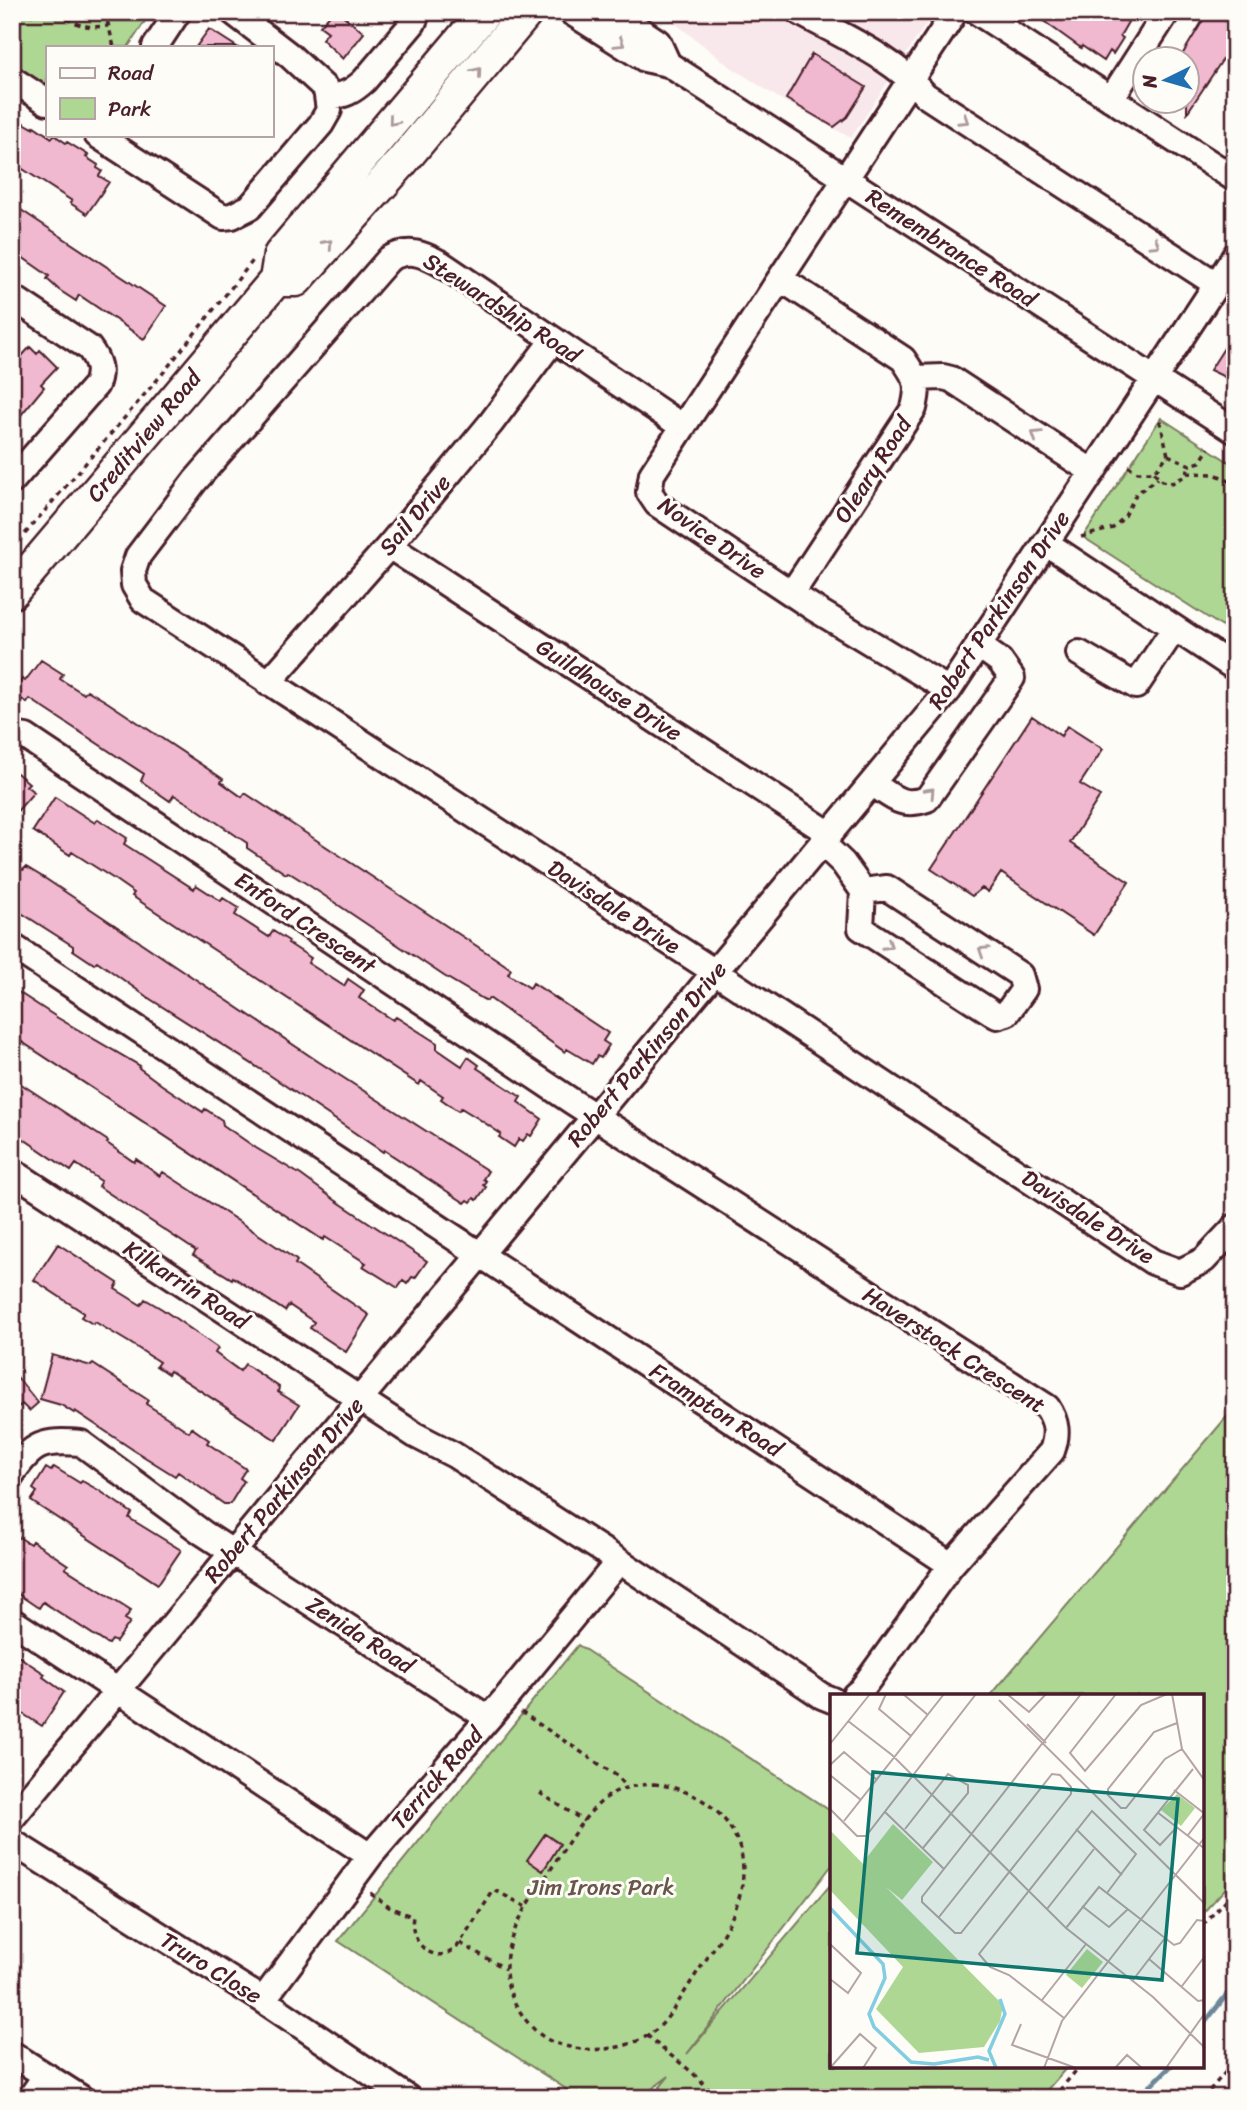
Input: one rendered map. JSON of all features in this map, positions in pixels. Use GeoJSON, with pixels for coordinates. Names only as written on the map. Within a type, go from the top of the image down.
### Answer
{"type":"FeatureCollection","features":[{"type":"Feature","properties":{"kind":"main road","name":"Creditview Road"},"geometry":{"type":"LineString","coordinates":[[12,592],[276,280],[280,255],[485,12]]}},
{"type":"Feature","properties":{"kind":"main road","name":"Creditview Road"},"geometry":{"type":"LineString","coordinates":[[276,280],[296,280],[400,164],[527,12]]}},
{"type":"Feature","properties":{"kind":"street"},"geometry":{"type":"LineString","coordinates":[[156,46],[178,12]]}},
{"type":"Feature","properties":{"kind":"street"},"geometry":{"type":"LineString","coordinates":[[100,136],[223,217],[232,216],[250,207],[321,124],[329,110],[328,97],[321,83],[233,12]]}},
{"type":"Feature","properties":{"kind":"street"},"geometry":{"type":"LineString","coordinates":[[328,97],[342,96],[355,90],[413,23],[415,12]]}},
{"type":"Feature","properties":{"kind":"street","name":"Remembrance Road"},"geometry":{"type":"LineString","coordinates":[[571,12],[645,59],[668,64],[1235,431]]}},
{"type":"Feature","properties":{"kind":"street","name":"Remembrance Road"},"geometry":{"type":"LineString","coordinates":[[613,12],[658,42],[668,64]]}},
{"type":"Feature","properties":{"kind":"street"},"geometry":{"type":"LineString","coordinates":[[799,12],[911,78],[925,95],[1216,284]]}},
{"type":"Feature","properties":{"kind":"street","name":"Novice Drive"},"geometry":{"type":"LineString","coordinates":[[949,690],[792,593],[657,504],[649,492],[652,474],[954,12]]}},
{"type":"Feature","properties":{"kind":"street"},"geometry":{"type":"LineString","coordinates":[[977,12],[1235,179]]}},
{"type":"Feature","properties":{"kind":"street"},"geometry":{"type":"LineString","coordinates":[[1111,99],[1167,12]]}},
{"type":"Feature","properties":{"kind":"street"},"geometry":{"type":"LineString","coordinates":[[12,79],[46,101]]}},
{"type":"Feature","properties":{"kind":"street","name":"Stewardship Road"},"geometry":{"type":"LineString","coordinates":[[195,481],[389,259],[398,253],[410,251],[424,254],[440,263],[683,426]]}},
{"type":"Feature","properties":{"kind":"street","name":"Robert Parkinson Drive"},"geometry":{"type":"LineString","coordinates":[[12,1818],[949,690],[1235,256]]}},
{"type":"Feature","properties":{"kind":"street"},"geometry":{"type":"LineString","coordinates":[[781,279],[903,359],[916,378],[951,379],[1093,472]]}},
{"type":"Feature","properties":{"kind":"street"},"geometry":{"type":"LineString","coordinates":[[12,297],[89,348],[100,374],[96,385],[12,481]]}},
{"type":"Feature","properties":{"kind":"street","name":"Sail Drive"},"geometry":{"type":"LineString","coordinates":[[268,683],[389,546],[498,413],[553,340]]}},
{"type":"Feature","properties":{"kind":"street","name":"Oleary Road"},"geometry":{"type":"LineString","coordinates":[[792,593],[914,408],[916,378]]}},
{"type":"Feature","properties":{"kind":"street","name":"Davisdale Drive"},"geometry":{"type":"LineString","coordinates":[[195,481],[138,556],[133,571],[134,584],[144,600],[715,972],[1153,1262],[1180,1272],[1204,1261],[1235,1227]]}},
{"type":"Feature","properties":{"kind":"street"},"geometry":{"type":"LineString","coordinates":[[1046,542],[1235,668]]}},
{"type":"Feature","properties":{"kind":"street","name":"Guildhouse Drive"},"geometry":{"type":"LineString","coordinates":[[389,546],[826,838],[863,891]]}},
{"type":"Feature","properties":{"kind":"street"},"geometry":{"type":"LineString","coordinates":[[1079,653],[1136,686],[1174,629]]}},
{"type":"Feature","properties":{"kind":"street"},"geometry":{"type":"LineString","coordinates":[[872,783],[896,800],[912,804],[927,799],[1012,678],[1000,661],[978,645]]}},
{"type":"Feature","properties":{"kind":"street","name":"Enford Crescent"},"geometry":{"type":"LineString","coordinates":[[12,735],[26,737],[595,1116]]}},
{"type":"Feature","properties":{"kind":"street"},"geometry":{"type":"LineString","coordinates":[[887,888],[1020,975],[1024,989],[1007,1013],[997,1016],[861,928],[863,891],[887,888]]}},
{"type":"Feature","properties":{"kind":"street"},"geometry":{"type":"LineString","coordinates":[[12,946],[480,1255]]}},
{"type":"Feature","properties":{"kind":"street","name":"Haverstock Crescent"},"geometry":{"type":"LineString","coordinates":[[595,1116],[1047,1407],[1054,1417],[1057,1428],[1052,1451],[951,1565],[856,1694]]}},
{"type":"Feature","properties":{"kind":"street","name":"Kilkarrin Road"},"geometry":{"type":"LineString","coordinates":[[12,1171],[360,1399]]}},
{"type":"Feature","properties":{"kind":"street","name":"Frampton Road"},"geometry":{"type":"LineString","coordinates":[[480,1255],[951,1565]]}},
{"type":"Feature","properties":{"kind":"street"},"geometry":{"type":"LineString","coordinates":[[360,1399],[415,1435],[454,1455],[830,1699]]}},
{"type":"Feature","properties":{"kind":"street","name":"Zenida Road"},"geometry":{"type":"LineString","coordinates":[[12,1474],[27,1452],[44,1444],[63,1441],[81,1443],[233,1552],[488,1718]]}},
{"type":"Feature","properties":{"kind":"street","name":"Terrick Road"},"geometry":{"type":"LineString","coordinates":[[262,2000],[370,1856],[619,1561]]}},
{"type":"Feature","properties":{"kind":"street"},"geometry":{"type":"LineString","coordinates":[[12,1621],[370,1856]]}},
{"type":"Feature","properties":{"kind":"street","name":"Truro Close"},"geometry":{"type":"LineString","coordinates":[[12,1842],[262,2000],[408,2098]]}},
{"type":"Feature","properties":{"kind":"street"},"geometry":{"type":"LineString","coordinates":[[12,2054],[81,2098]]}},
{"type":"Feature","properties":{"kind":"street"},"geometry":{"type":"LineString","coordinates":[[30,2098],[46,2075]]}},
{"type":"Feature","properties":{"kind":"path"},"geometry":{"type":"LineString","coordinates":[[30,12],[31,15],[41,12]]}},
{"type":"Feature","properties":{"kind":"path"},"geometry":{"type":"LineString","coordinates":[[59,12],[79,26],[108,26]]}},
{"type":"Feature","properties":{"kind":"path"},"geometry":{"type":"LineString","coordinates":[[105,12],[114,46]]}},
{"type":"Feature","properties":{"kind":"path"},"geometry":{"type":"LineString","coordinates":[[12,548],[163,373],[259,252]]}},
{"type":"Feature","properties":{"kind":"path"},"geometry":{"type":"LineString","coordinates":[[1159,417],[1168,455]]}},
{"type":"Feature","properties":{"kind":"path"},"geometry":{"type":"LineString","coordinates":[[1168,455],[1190,465],[1200,462],[1209,448]]}},
{"type":"Feature","properties":{"kind":"path"},"geometry":{"type":"LineString","coordinates":[[1154,472],[1168,455]]}},
{"type":"Feature","properties":{"kind":"path"},"geometry":{"type":"LineString","coordinates":[[1154,472],[1158,478],[1172,483],[1182,479],[1190,465]]}},
{"type":"Feature","properties":{"kind":"path"},"geometry":{"type":"LineString","coordinates":[[1128,466],[1138,472],[1154,472]]}},
{"type":"Feature","properties":{"kind":"path"},"geometry":{"type":"LineString","coordinates":[[1187,473],[1215,474],[1235,484]]}},
{"type":"Feature","properties":{"kind":"path"},"geometry":{"type":"LineString","coordinates":[[1081,537],[1113,528],[1125,516],[1136,494],[1158,478]]}},
{"type":"Feature","properties":{"kind":"path"},"geometry":{"type":"LineString","coordinates":[[519,1711],[617,1776],[627,1787]]}},
{"type":"Feature","properties":{"kind":"path"},"geometry":{"type":"LineString","coordinates":[[654,1784],[673,1786],[690,1792],[720,1813],[735,1834],[741,1856],[743,1871],[740,1895],[733,1916],[718,1942],[661,2025],[647,2035],[619,2047],[597,2049],[568,2046],[550,2041],[526,2022],[511,1998],[506,1982],[509,1941],[527,1907],[584,1821],[612,1794],[627,1787],[654,1784]]}},
{"type":"Feature","properties":{"kind":"path"},"geometry":{"type":"LineString","coordinates":[[540,1793],[584,1821]]}},
{"type":"Feature","properties":{"kind":"path"},"geometry":{"type":"LineString","coordinates":[[370,1893],[389,1907],[412,1917],[412,1932],[422,1948],[442,1955],[450,1953],[460,1943],[494,1890],[527,1907]]}},
{"type":"Feature","properties":{"kind":"path"},"geometry":{"type":"LineString","coordinates":[[1205,1923],[1235,1890]]}},
{"type":"Feature","properties":{"kind":"path"},"geometry":{"type":"LineString","coordinates":[[460,1943],[506,1969]]}},
{"type":"Feature","properties":{"kind":"path"},"geometry":{"type":"LineString","coordinates":[[647,2035],[708,2087],[715,2098]]}},
{"type":"Feature","properties":{"kind":"path"},"geometry":{"type":"LineString","coordinates":[[1203,2098],[1235,2061]]}},
{"type":"Feature","properties":{"kind":"path"},"geometry":{"type":"LineString","coordinates":[[1053,2098],[1078,2068]]}},
{"type":"Feature","properties":{"kind":"shaded area"},"geometry":{"type":"Polygon","coordinates":[[[661,12],[934,12],[851,138],[777,97],[728,65],[661,12]]]}},
{"type":"Feature","properties":{"kind":"green space"},"geometry":{"type":"Polygon","coordinates":[[[12,12],[151,12],[129,46],[46,46],[46,89],[12,67],[12,12]]]}},
{"type":"Feature","properties":{"kind":"green space"},"geometry":{"type":"Polygon","coordinates":[[[1161,418],[1235,466],[1235,635],[1083,537],[1161,418]]]}},
{"type":"Feature","properties":{"kind":"green space"},"geometry":{"type":"Polygon","coordinates":[[[1235,1407],[1235,1878],[1205,1911],[1205,1694],[992,1694],[1235,1407]]]}},
{"type":"Feature","properties":{"kind":"green space","name":"Jim Irons Park"},"geometry":{"type":"Polygon","coordinates":[[[578,1645],[830,1811],[830,1868],[687,2054],[830,1885],[830,2068],[1066,2068],[1040,2098],[651,2098],[669,2076],[640,2098],[580,2098],[338,1941],[578,1645]]]}},
{"type":"Feature","properties":{"kind":"building"},"geometry":{"type":"Polygon","coordinates":[[[332,12],[339,12],[364,33],[343,59],[322,39],[328,32],[320,26],[332,12]]]}},
{"type":"Feature","properties":{"kind":"building"},"geometry":{"type":"Polygon","coordinates":[[[1031,12],[1113,12],[1128,22],[1120,36],[1123,38],[1113,54],[1110,51],[1104,61],[1031,12]]]}},
{"type":"Feature","properties":{"kind":"building"},"geometry":{"type":"Polygon","coordinates":[[[1208,12],[1235,12],[1235,41],[1202,90],[1202,46],[1187,46],[1208,12]]]}},
{"type":"Feature","properties":{"kind":"building"},"geometry":{"type":"Polygon","coordinates":[[[209,29],[235,46],[197,46],[209,29]]]}},
{"type":"Feature","properties":{"kind":"building"},"geometry":{"type":"Polygon","coordinates":[[[812,54],[866,87],[847,117],[834,127],[786,99],[812,54]]]}},
{"type":"Feature","properties":{"kind":"building"},"geometry":{"type":"Polygon","coordinates":[[[24,123],[33,128],[34,126],[46,136],[56,136],[67,142],[98,165],[97,168],[102,171],[99,176],[109,182],[87,214],[70,203],[72,201],[12,162],[12,124],[20,129],[24,123]]]}},
{"type":"Feature","properties":{"kind":"building"},"geometry":{"type":"Polygon","coordinates":[[[12,204],[166,306],[144,339],[79,295],[76,301],[59,290],[47,279],[49,276],[12,250],[12,204]]]}},
{"type":"Feature","properties":{"kind":"building"},"geometry":{"type":"Polygon","coordinates":[[[1235,331],[1235,382],[1210,370],[1235,331]]]}},
{"type":"Feature","properties":{"kind":"building"},"geometry":{"type":"Polygon","coordinates":[[[30,347],[37,354],[40,350],[57,367],[41,384],[44,387],[12,426],[12,367],[30,347]]]}},
{"type":"Feature","properties":{"kind":"building"},"geometry":{"type":"Polygon","coordinates":[[[41,660],[63,674],[60,679],[84,694],[87,690],[107,702],[223,779],[221,782],[242,797],[245,793],[501,962],[511,969],[508,974],[530,988],[533,983],[608,1033],[603,1041],[609,1045],[601,1058],[597,1056],[592,1064],[567,1049],[565,1052],[489,998],[487,1001],[444,976],[307,884],[288,872],[286,874],[194,807],[174,795],[170,801],[141,781],[144,774],[30,699],[27,703],[13,693],[22,679],[25,681],[41,660]]]}},
{"type":"Feature","properties":{"kind":"building"},"geometry":{"type":"Polygon","coordinates":[[[1032,716],[1061,736],[1067,726],[1103,749],[1080,784],[1100,796],[1070,843],[1129,882],[1094,935],[1001,873],[988,892],[982,888],[972,896],[931,869],[1032,716]]]}},
{"type":"Feature","properties":{"kind":"building"},"geometry":{"type":"Polygon","coordinates":[[[12,769],[29,783],[26,786],[34,792],[12,817],[12,769]]]}},
{"type":"Feature","properties":{"kind":"building"},"geometry":{"type":"Polygon","coordinates":[[[55,797],[95,823],[98,819],[127,838],[124,844],[194,889],[196,885],[221,901],[223,898],[239,908],[235,915],[269,937],[273,931],[289,941],[288,943],[311,958],[308,963],[344,986],[348,979],[364,990],[359,998],[437,1043],[437,1049],[462,1066],[468,1057],[479,1065],[477,1068],[521,1097],[518,1102],[542,1119],[531,1136],[528,1134],[523,1141],[519,1139],[514,1147],[479,1119],[461,1108],[458,1111],[441,1099],[443,1096],[421,1081],[419,1085],[132,896],[134,893],[114,879],[33,831],[55,797]]]}},
{"type":"Feature","properties":{"kind":"building"},"geometry":{"type":"Polygon","coordinates":[[[12,863],[23,870],[26,867],[46,879],[319,1062],[488,1171],[483,1179],[486,1181],[483,1185],[486,1187],[477,1200],[474,1198],[465,1203],[384,1150],[383,1152],[147,997],[97,961],[94,964],[73,950],[73,946],[12,907],[12,863]]]}},
{"type":"Feature","properties":{"kind":"building"},"geometry":{"type":"Polygon","coordinates":[[[12,988],[140,1066],[139,1068],[162,1085],[203,1112],[205,1109],[222,1120],[223,1125],[256,1148],[301,1175],[427,1261],[415,1278],[412,1277],[407,1284],[403,1281],[398,1288],[363,1266],[366,1263],[325,1237],[323,1240],[16,1038],[19,1035],[12,1030],[12,988]]]}},
{"type":"Feature","properties":{"kind":"building"},"geometry":{"type":"Polygon","coordinates":[[[12,1078],[108,1141],[107,1143],[134,1162],[136,1159],[160,1176],[163,1172],[264,1238],[295,1259],[295,1264],[369,1315],[346,1352],[310,1328],[314,1322],[289,1305],[285,1311],[193,1255],[196,1251],[98,1186],[101,1181],[76,1164],[71,1171],[12,1131],[12,1078]]]}},
{"type":"Feature","properties":{"kind":"building"},"geometry":{"type":"Polygon","coordinates":[[[58,1244],[118,1283],[115,1289],[141,1305],[145,1299],[218,1348],[215,1353],[240,1371],[245,1364],[279,1387],[278,1392],[299,1405],[276,1440],[170,1371],[168,1374],[156,1366],[159,1362],[130,1343],[95,1322],[93,1324],[81,1317],[84,1313],[34,1280],[58,1244]]]}},
{"type":"Feature","properties":{"kind":"building"},"geometry":{"type":"Polygon","coordinates":[[[52,1355],[91,1366],[93,1364],[148,1400],[146,1404],[189,1432],[192,1428],[209,1440],[207,1443],[246,1469],[240,1478],[244,1481],[230,1504],[224,1504],[178,1472],[175,1476],[75,1411],[74,1413],[61,1405],[40,1399],[52,1355]]]}},
{"type":"Feature","properties":{"kind":"building"},"geometry":{"type":"Polygon","coordinates":[[[12,1371],[38,1403],[29,1411],[22,1404],[12,1412],[12,1371]]]}},
{"type":"Feature","properties":{"kind":"building"},"geometry":{"type":"Polygon","coordinates":[[[54,1467],[80,1483],[82,1481],[100,1491],[132,1513],[129,1518],[181,1550],[158,1584],[31,1501],[37,1492],[33,1489],[46,1468],[51,1471],[54,1467]]]}},
{"type":"Feature","properties":{"kind":"building"},"geometry":{"type":"Polygon","coordinates":[[[12,1533],[30,1544],[32,1541],[68,1565],[65,1568],[131,1610],[125,1619],[130,1622],[116,1642],[112,1640],[109,1644],[106,1643],[43,1602],[39,1608],[12,1590],[12,1533]]]}},
{"type":"Feature","properties":{"kind":"building"},"geometry":{"type":"Polygon","coordinates":[[[12,1652],[45,1674],[43,1677],[64,1692],[42,1726],[12,1707],[12,1652]]]}},
{"type":"Feature","properties":{"kind":"building"},"geometry":{"type":"Polygon","coordinates":[[[545,1834],[560,1844],[543,1871],[527,1860],[545,1834]]]}},
{"type":"Feature","properties":{"kind":"waterway"},"geometry":{"type":"LineString","coordinates":[[1205,2022],[1235,1984]]}},
{"type":"Feature","properties":{"kind":"waterway"},"geometry":{"type":"LineString","coordinates":[[1138,2098],[1169,2068]]}}]}
